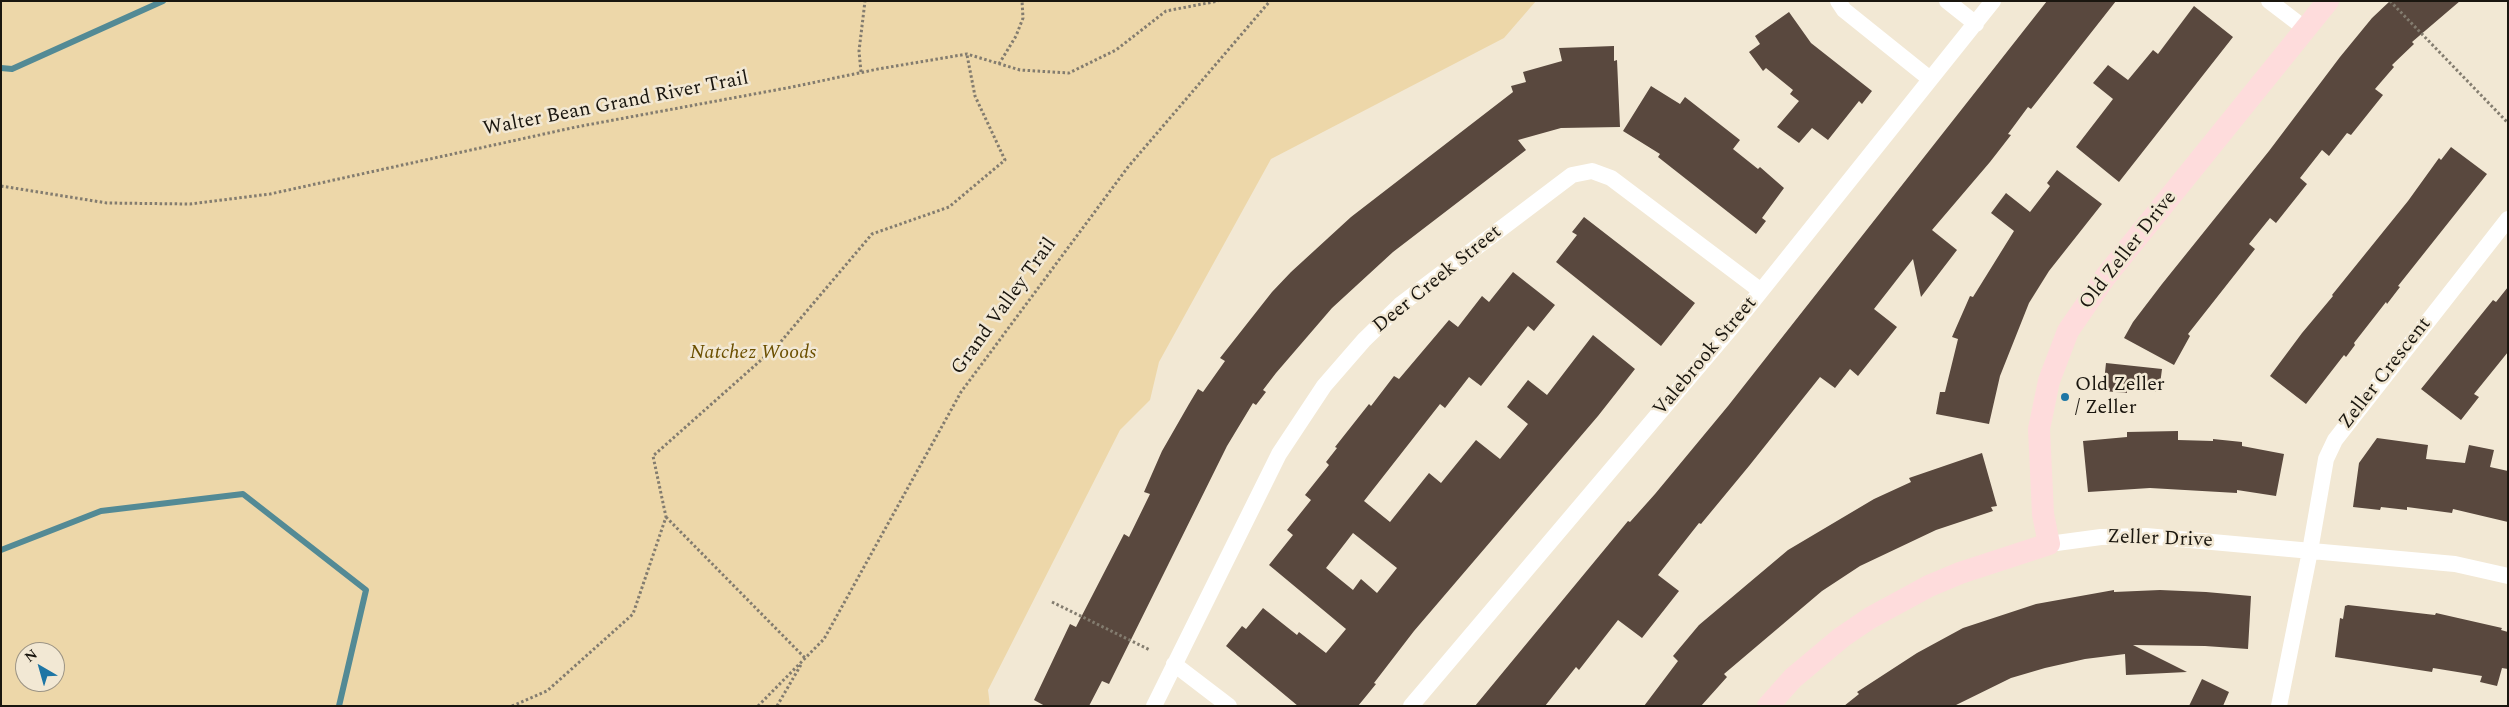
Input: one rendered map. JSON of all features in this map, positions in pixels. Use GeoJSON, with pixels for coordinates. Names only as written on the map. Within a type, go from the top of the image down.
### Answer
{"type":"FeatureCollection","features":[{"type":"Feature","properties":{"kind":"street"},"geometry":{"type":"LineString","coordinates":[[1838,1],[1844,10],[1930,79]]}},
{"type":"Feature","properties":{"kind":"street"},"geometry":{"type":"LineString","coordinates":[[1947,1],[1976,24]]}},
{"type":"Feature","properties":{"kind":"street","name":"Valebrook Street"},"geometry":{"type":"LineString","coordinates":[[1411,706],[1761,290],[1993,1]]}},
{"type":"Feature","properties":{"kind":"street"},"geometry":{"type":"LineString","coordinates":[[2269,1],[2307,30]]}},
{"type":"Feature","properties":{"kind":"street","name":"Old Zeller Drive"},"geometry":{"type":"LineString","coordinates":[[2049,544],[2043,514],[2039,430],[2049,381],[2068,331],[2106,276],[2307,30],[2328,1]]}},
{"type":"Feature","properties":{"kind":"street","name":"Deer Creek Street"},"geometry":{"type":"LineString","coordinates":[[1154,706],[1279,454],[1324,386],[1364,340],[1400,305],[1572,175],[1592,171],[1611,178],[1761,290]]}},
{"type":"Feature","properties":{"kind":"street","name":"Zeller Crescent"},"geometry":{"type":"LineString","coordinates":[[2278,706],[2310,551],[2326,459],[2335,440],[2508,219]]}},
{"type":"Feature","properties":{"kind":"street","name":"Zeller Drive"},"geometry":{"type":"LineString","coordinates":[[1768,706],[1793,678],[1835,643],[1878,614],[1929,586],[1960,573],[2049,544],[2101,537],[2146,536],[2455,564],[2508,576]]}},
{"type":"Feature","properties":{"kind":"street"},"geometry":{"type":"LineString","coordinates":[[1174,664],[1229,706]]}},
{"type":"Feature","properties":{"kind":"path"},"geometry":{"type":"LineString","coordinates":[[861,72],[859,51],[865,1]]}},
{"type":"Feature","properties":{"kind":"path"},"geometry":{"type":"LineString","coordinates":[[999,64],[1016,36],[1022,18],[1022,1]]}},
{"type":"Feature","properties":{"kind":"path","name":"Walter Bean Grand River Trail"},"geometry":{"type":"LineString","coordinates":[[1,186],[107,203],[190,204],[270,194],[480,147],[861,72],[967,54],[1020,70],[1069,73],[1116,50],[1166,11],[1218,1]]}},
{"type":"Feature","properties":{"kind":"path","name":"Grand Valley Trail"},"geometry":{"type":"LineString","coordinates":[[805,658],[824,639],[961,392],[1128,166],[1270,1]]}},
{"type":"Feature","properties":{"kind":"path"},"geometry":{"type":"LineString","coordinates":[[2390,1],[2508,123]]}},
{"type":"Feature","properties":{"kind":"path"},"geometry":{"type":"LineString","coordinates":[[512,706],[547,692],[633,614],[666,517],[653,456],[778,345],[872,234],[950,207],[1005,160],[975,96],[967,54]]}},
{"type":"Feature","properties":{"kind":"path"},"geometry":{"type":"LineString","coordinates":[[666,517],[805,658]]}},
{"type":"Feature","properties":{"kind":"path"},"geometry":{"type":"LineString","coordinates":[[1052,602],[1150,650]]}},
{"type":"Feature","properties":{"kind":"path"},"geometry":{"type":"LineString","coordinates":[[758,706],[805,658]]}},
{"type":"Feature","properties":{"kind":"path"},"geometry":{"type":"LineString","coordinates":[[777,706],[805,658]]}},
{"type":"Feature","properties":{"kind":"green space","name":"Natchez Woods"},"geometry":{"type":"Polygon","coordinates":[[[1,1],[1536,1],[1504,38],[1271,159],[1159,362],[1150,400],[1120,430],[988,690],[990,706],[1,706],[1,1]]]}},
{"type":"Feature","properties":{"kind":"building"},"geometry":{"type":"Polygon","coordinates":[[[2047,1],[2116,1],[2031,109],[2028,107],[2008,134],[2011,135],[1990,162],[1932,230],[1957,250],[1921,297],[1913,259],[1874,309],[1897,327],[1858,376],[1850,369],[1835,388],[1820,377],[1701,524],[1699,523],[1658,575],[1679,591],[1642,638],[1618,620],[1579,670],[1576,667],[1545,706],[1475,706],[1628,521],[1630,522],[1655,494],[1728,406],[2047,1]]]}},
{"type":"Feature","properties":{"kind":"building"},"geometry":{"type":"Polygon","coordinates":[[[2390,1],[2460,1],[2412,42],[2414,44],[2392,65],[2394,67],[2375,89],[2383,95],[2351,135],[2347,133],[2329,156],[2322,150],[2300,178],[2307,184],[2276,223],[2270,218],[2249,244],[2255,249],[2188,334],[2190,336],[2174,365],[2124,338],[2133,322],[2162,284],[2269,151],[2340,57],[2372,18],[2390,1]]]}},
{"type":"Feature","properties":{"kind":"building"},"geometry":{"type":"Polygon","coordinates":[[[2194,6],[2233,37],[2119,182],[2076,147],[2113,99],[2093,83],[2108,65],[2128,80],[2153,50],[2158,54],[2194,6]]]}},
{"type":"Feature","properties":{"kind":"building"},"geometry":{"type":"Polygon","coordinates":[[[1789,12],[1811,43],[1872,91],[1862,104],[1859,101],[1828,140],[1812,128],[1799,143],[1777,127],[1799,101],[1790,94],[1793,90],[1766,68],[1763,71],[1749,52],[1760,44],[1755,36],[1789,12]]]}},
{"type":"Feature","properties":{"kind":"building"},"geometry":{"type":"Polygon","coordinates":[[[1614,46],[1614,61],[1617,60],[1620,127],[1561,128],[1518,140],[1526,150],[1393,252],[1332,308],[1276,373],[1263,390],[1266,392],[1256,405],[1253,403],[1227,446],[1109,684],[1102,681],[1089,706],[1045,706],[1034,700],[1070,624],[1076,627],[1124,534],[1129,537],[1150,494],[1144,492],[1162,451],[1189,404],[1198,389],[1203,392],[1225,361],[1220,358],[1272,292],[1351,217],[1513,92],[1511,86],[1526,82],[1523,72],[1562,61],[1559,48],[1614,46]]]}},
{"type":"Feature","properties":{"kind":"building"},"geometry":{"type":"Polygon","coordinates":[[[1651,86],[1680,104],[1685,97],[1740,140],[1733,149],[1758,169],[1760,167],[1784,188],[1762,218],[1766,221],[1756,234],[1658,157],[1660,154],[1623,131],[1651,86]]]}},
{"type":"Feature","properties":{"kind":"building"},"geometry":{"type":"Polygon","coordinates":[[[2451,147],[2487,174],[2398,286],[2400,287],[2387,304],[2386,302],[2354,343],[2355,345],[2346,357],[2344,355],[2306,404],[2270,376],[2408,201],[2439,158],[2441,160],[2451,147]]]}},
{"type":"Feature","properties":{"kind":"building"},"geometry":{"type":"Polygon","coordinates":[[[2057,170],[2102,204],[2049,271],[2029,303],[2000,376],[1989,424],[1936,414],[1940,392],[1945,392],[1958,339],[1952,337],[1970,296],[1973,297],[2014,231],[1991,213],[2006,193],[2030,212],[2050,186],[2047,183],[2057,170]]]}},
{"type":"Feature","properties":{"kind":"building"},"geometry":{"type":"Polygon","coordinates":[[[1584,217],[1695,303],[1661,346],[1556,262],[1577,235],[1572,232],[1584,217]]]}},
{"type":"Feature","properties":{"kind":"building"},"geometry":{"type":"Polygon","coordinates":[[[1513,272],[1555,305],[1534,331],[1528,326],[1481,386],[1469,377],[1445,408],[1440,404],[1364,501],[1390,522],[1429,473],[1441,483],[1476,440],[1500,459],[1528,424],[1507,407],[1528,380],[1547,395],[1593,335],[1635,369],[1598,416],[1414,631],[1358,706],[1298,706],[1226,646],[1242,626],[1246,629],[1263,608],[1297,635],[1299,632],[1326,653],[1346,629],[1269,565],[1293,535],[1287,530],[1311,500],[1305,495],[1329,465],[1326,462],[1337,448],[1335,447],[1369,404],[1371,406],[1394,376],[1399,379],[1449,320],[1458,327],[1482,296],[1489,302],[1513,272]],[[1353,533],[1326,568],[1353,590],[1361,579],[1377,593],[1397,568],[1353,533]]]}},
{"type":"Feature","properties":{"kind":"building"},"geometry":{"type":"Polygon","coordinates":[[[2508,287],[2508,352],[2474,394],[2479,397],[2461,420],[2421,389],[2493,300],[2496,302],[2508,287]]]}},
{"type":"Feature","properties":{"kind":"building"},"geometry":{"type":"Polygon","coordinates":[[[2106,363],[2162,369],[2159,392],[2127,389],[2127,393],[2103,391],[2106,363]]]}},
{"type":"Feature","properties":{"kind":"building"},"geometry":{"type":"Polygon","coordinates":[[[2178,431],[2178,440],[2213,441],[2213,439],[2242,442],[2242,446],[2284,454],[2276,496],[2237,490],[2237,493],[2150,488],[2088,492],[2083,441],[2127,437],[2127,432],[2178,431]]]}},
{"type":"Feature","properties":{"kind":"building"},"geometry":{"type":"Polygon","coordinates":[[[2377,438],[2428,445],[2426,459],[2465,463],[2469,445],[2494,450],[2490,467],[2508,471],[2508,522],[2453,509],[2452,513],[2407,507],[2407,510],[2381,507],[2380,510],[2353,507],[2359,463],[2377,438]]]}},
{"type":"Feature","properties":{"kind":"building"},"geometry":{"type":"Polygon","coordinates":[[[1982,453],[1997,506],[1991,507],[1993,511],[1936,530],[1860,566],[1822,591],[1724,674],[1727,677],[1701,706],[1644,706],[1678,661],[1673,656],[1699,625],[1788,550],[1874,499],[1911,482],[1909,478],[1982,453]]]}},
{"type":"Feature","properties":{"kind":"building"},"geometry":{"type":"Polygon","coordinates":[[[2114,590],[2114,592],[2160,590],[2206,592],[2251,596],[2248,649],[2205,646],[2133,645],[2187,672],[2126,675],[2125,654],[2085,659],[2011,678],[1954,706],[1844,706],[1859,694],[1857,692],[1917,653],[1963,628],[2036,604],[2114,590]]]}},
{"type":"Feature","properties":{"kind":"building"},"geometry":{"type":"Polygon","coordinates":[[[2345,606],[2435,615],[2436,613],[2502,628],[2501,630],[2508,632],[2508,669],[2502,668],[2497,686],[2480,682],[2482,676],[2433,668],[2432,672],[2335,657],[2340,618],[2343,619],[2345,606]]]}},
{"type":"Feature","properties":{"kind":"building"},"geometry":{"type":"Polygon","coordinates":[[[2202,679],[2229,692],[2223,706],[2189,706],[2202,679]]]}},
{"type":"Feature","properties":{"kind":"waterway"},"geometry":{"type":"LineString","coordinates":[[1,68],[12,69],[163,1]]}},
{"type":"Feature","properties":{"kind":"waterway"},"geometry":{"type":"LineString","coordinates":[[1,550],[101,511],[243,494],[366,590],[339,706]]}},
{"type":"Feature","properties":{"kind":"place","name":"Old Zeller / Zeller"},"geometry":{"type":"Point","coordinates":[2065,397]}}]}
